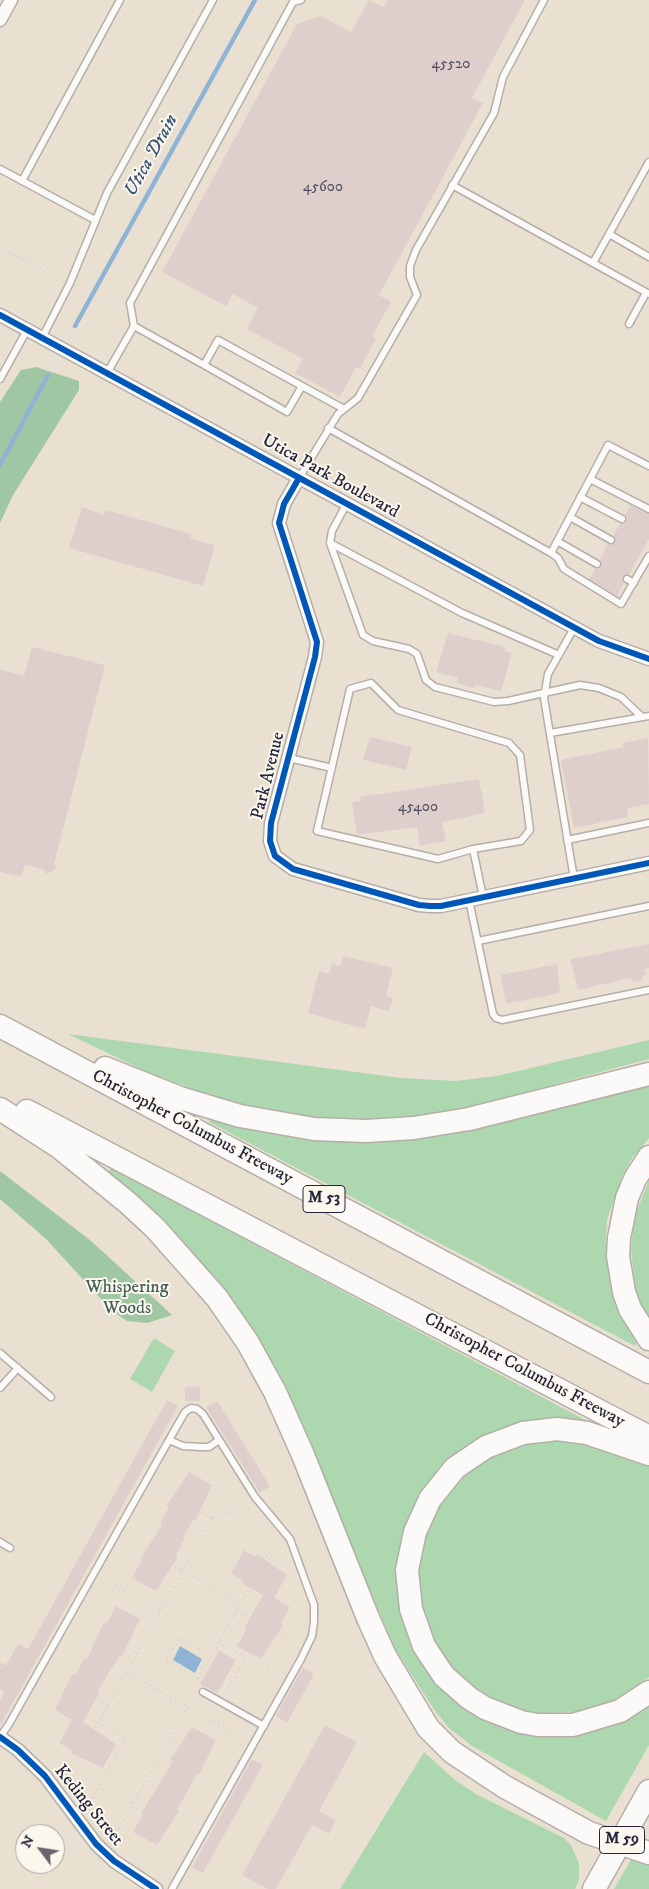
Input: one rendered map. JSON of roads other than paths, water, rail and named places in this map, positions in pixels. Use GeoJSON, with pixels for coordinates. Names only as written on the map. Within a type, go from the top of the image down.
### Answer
{"type":"FeatureCollection","features":[{"type":"Feature","properties":{"kind":"highway"},"geometry":{"type":"LineString","coordinates":[[0,1025],[205,1106],[267,1122],[314,1129],[382,1131],[439,1125],[517,1108],[649,1074]]}},
{"type":"Feature","properties":{"kind":"highway","name":"Christopher Columbus Freeway"},"geometry":{"type":"LineString","coordinates":[[0,1025],[649,1372]]}},
{"type":"Feature","properties":{"kind":"highway","name":"Christopher Columbus Freeway"},"geometry":{"type":"LineString","coordinates":[[0,1097],[649,1437]]}},
{"type":"Feature","properties":{"kind":"highway"},"geometry":{"type":"LineString","coordinates":[[0,1108],[59,1147],[128,1202],[155,1228],[217,1298],[248,1343],[275,1392],[303,1455],[368,1618],[413,1706],[428,1728],[452,1752],[482,1773],[589,1833],[649,1853]]}},
{"type":"Feature","properties":{"kind":"highway"},"geometry":{"type":"LineString","coordinates":[[649,1157],[635,1179],[627,1198],[622,1217],[618,1256],[624,1292],[630,1309],[649,1339]]}},
{"type":"Feature","properties":{"kind":"highway"},"geometry":{"type":"LineString","coordinates":[[649,1454],[587,1433],[557,1429],[523,1433],[486,1447],[456,1468],[430,1499],[414,1532],[407,1570],[411,1609],[424,1646],[444,1676],[469,1698],[485,1708],[530,1724],[573,1725],[620,1711],[649,1692]]}},
{"type":"Feature","properties":{"kind":"highway","name":"M 59"},"geometry":{"type":"LineString","coordinates":[[594,1889],[649,1791]]}},
{"type":"Feature","properties":{"kind":"street","name":"Utica Park Boulevard"},"geometry":{"type":"LineString","coordinates":[[0,315],[574,628],[613,648],[649,659]]}},
{"type":"Feature","properties":{"kind":"street","name":"Park Avenue"},"geometry":{"type":"LineString","coordinates":[[299,478],[284,504],[279,523],[317,642],[315,657],[271,823],[270,842],[275,856],[293,869],[419,905],[441,906],[649,863]]}},
{"type":"Feature","properties":{"kind":"street","name":"Keding Street"},"geometry":{"type":"LineString","coordinates":[[0,1737],[18,1750],[45,1776],[96,1844],[114,1861],[156,1889]]}},
{"type":"Feature","properties":{"kind":"lane"},"geometry":{"type":"LineString","coordinates":[[22,181],[120,0]]}},
{"type":"Feature","properties":{"kind":"lane"},"geometry":{"type":"LineString","coordinates":[[42,338],[70,283],[107,193],[213,0]]}},
{"type":"Feature","properties":{"kind":"lane"},"geometry":{"type":"LineString","coordinates":[[107,373],[134,326],[130,303],[293,2],[301,0]]}},
{"type":"Feature","properties":{"kind":"lane"},"geometry":{"type":"LineString","coordinates":[[299,478],[338,414],[358,398],[417,295],[410,277],[410,266],[452,185],[494,113],[503,77],[544,0]]}},
{"type":"Feature","properties":{"kind":"lane"},"geometry":{"type":"LineString","coordinates":[[594,263],[649,162]]}},
{"type":"Feature","properties":{"kind":"lane"},"geometry":{"type":"LineString","coordinates":[[0,169],[96,220]]}},
{"type":"Feature","properties":{"kind":"lane"},"geometry":{"type":"LineString","coordinates":[[452,185],[648,294],[630,324]]}},
{"type":"Feature","properties":{"kind":"lane"},"geometry":{"type":"LineString","coordinates":[[609,234],[649,257]]}},
{"type":"Feature","properties":{"kind":"lane"},"geometry":{"type":"LineString","coordinates":[[134,326],[287,412],[302,386]]}},
{"type":"Feature","properties":{"kind":"lane"},"geometry":{"type":"LineString","coordinates":[[0,380],[27,330]]}},
{"type":"Feature","properties":{"kind":"lane"},"geometry":{"type":"LineString","coordinates":[[204,365],[218,340],[344,409]]}},
{"type":"Feature","properties":{"kind":"lane"},"geometry":{"type":"LineString","coordinates":[[328,428],[551,553],[558,558],[564,569],[621,604],[648,558],[640,556]]}},
{"type":"Feature","properties":{"kind":"lane"},"geometry":{"type":"LineString","coordinates":[[551,553],[608,445],[649,466]]}},
{"type":"Feature","properties":{"kind":"lane"},"geometry":{"type":"LineString","coordinates":[[590,479],[649,509]]}},
{"type":"Feature","properties":{"kind":"lane"},"geometry":{"type":"LineString","coordinates":[[580,497],[622,520]]}},
{"type":"Feature","properties":{"kind":"lane"},"geometry":{"type":"LineString","coordinates":[[347,503],[332,531],[330,543],[363,635],[373,641],[408,648],[417,654],[426,680],[434,687],[494,702],[508,701],[545,691],[580,685],[599,688],[621,697],[642,717]]}},
{"type":"Feature","properties":{"kind":"lane"},"geometry":{"type":"LineString","coordinates":[[570,517],[611,540]]}},
{"type":"Feature","properties":{"kind":"lane"},"geometry":{"type":"LineString","coordinates":[[557,541],[597,564]]}},
{"type":"Feature","properties":{"kind":"lane"},"geometry":{"type":"LineString","coordinates":[[330,543],[462,613],[559,655]]}},
{"type":"Feature","properties":{"kind":"lane"},"geometry":{"type":"LineString","coordinates":[[627,579],[634,583]]}},
{"type":"Feature","properties":{"kind":"lane"},"geometry":{"type":"LineString","coordinates":[[574,628],[548,674],[544,698],[574,879]]}},
{"type":"Feature","properties":{"kind":"lane"},"geometry":{"type":"LineString","coordinates":[[371,683],[398,710],[509,743],[520,755],[530,830],[521,841],[473,849],[438,859],[317,831],[350,689],[371,683]]}},
{"type":"Feature","properties":{"kind":"lane"},"geometry":{"type":"LineString","coordinates":[[550,733],[649,716]]}},
{"type":"Feature","properties":{"kind":"lane"},"geometry":{"type":"LineString","coordinates":[[289,758],[332,768]]}},
{"type":"Feature","properties":{"kind":"lane"},"geometry":{"type":"LineString","coordinates":[[568,840],[649,823]]}},
{"type":"Feature","properties":{"kind":"lane"},"geometry":{"type":"LineString","coordinates":[[473,849],[483,897]]}},
{"type":"Feature","properties":{"kind":"lane"},"geometry":{"type":"LineString","coordinates":[[469,900],[493,1014],[496,1018],[502,1020],[649,990]]}},
{"type":"Feature","properties":{"kind":"lane"},"geometry":{"type":"LineString","coordinates":[[478,942],[649,906]]}},
{"type":"Feature","properties":{"kind":"lane"},"geometry":{"type":"LineString","coordinates":[[0,1353],[51,1398]]}},
{"type":"Feature","properties":{"kind":"lane"},"geometry":{"type":"LineString","coordinates":[[0,1388],[18,1368]]}},
{"type":"Feature","properties":{"kind":"lane"},"geometry":{"type":"LineString","coordinates":[[0,1737],[14,1716],[185,1412],[191,1408],[197,1409],[203,1414],[255,1497],[290,1539],[314,1605],[312,1636],[264,1726],[172,1889]]}},
{"type":"Feature","properties":{"kind":"lane"},"geometry":{"type":"LineString","coordinates":[[169,1440],[183,1446],[200,1447],[209,1447],[219,1440]]}},
{"type":"Feature","properties":{"kind":"lane"},"geometry":{"type":"LineString","coordinates":[[0,1542],[10,1548]]}},
{"type":"Feature","properties":{"kind":"lane"},"geometry":{"type":"LineString","coordinates":[[203,1692],[264,1726]]}},
{"type":"Feature","properties":{"kind":"water"},"geometry":{"type":"Polygon","coordinates":[[[180,1646],[202,1659],[195,1673],[173,1660],[180,1646]]]}},
{"type":"Feature","properties":{"kind":"waterway","name":"Utica Drain"},"geometry":{"type":"LineString","coordinates":[[75,326],[255,0]]}},
{"type":"Feature","properties":{"kind":"waterway","name":"Utica Drain"},"geometry":{"type":"LineString","coordinates":[[0,465],[48,375]]}},
{"type":"Feature","properties":{"kind":"park label","name":"Whispering Woods"},"geometry":{"type":"Point","coordinates":[127,1298]}}]}
